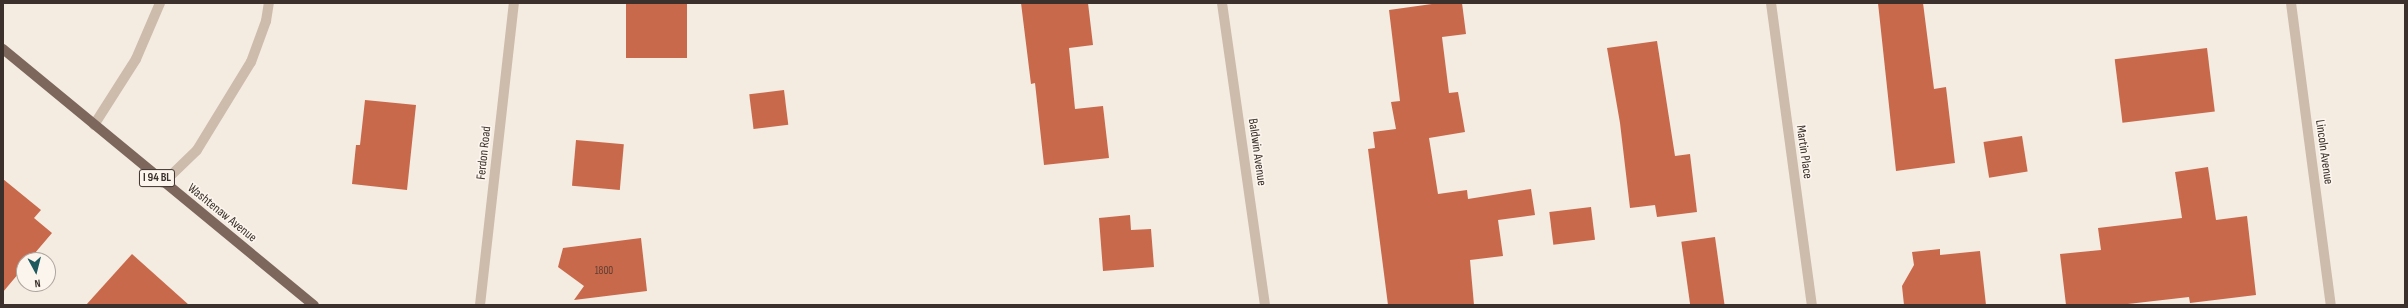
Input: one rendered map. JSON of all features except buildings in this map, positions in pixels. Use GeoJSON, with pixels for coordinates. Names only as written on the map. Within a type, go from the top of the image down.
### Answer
{"type":"FeatureCollection","features":[{"type":"Feature","properties":{"kind":"main road","name":"Washtenaw Avenue"},"geometry":{"type":"LineString","coordinates":[[3,49],[163,183],[314,305]]}},
{"type":"Feature","properties":{"kind":"street"},"geometry":{"type":"LineString","coordinates":[[94,125],[136,59],[154,22],[160,3]]}},
{"type":"Feature","properties":{"kind":"street"},"geometry":{"type":"LineString","coordinates":[[163,183],[197,150],[251,62],[266,21],[269,3]]}},
{"type":"Feature","properties":{"kind":"street","name":"Ferdon Road"},"geometry":{"type":"LineString","coordinates":[[480,305],[514,3]]}},
{"type":"Feature","properties":{"kind":"street","name":"Baldwin Avenue"},"geometry":{"type":"LineString","coordinates":[[1222,3],[1266,305]]}},
{"type":"Feature","properties":{"kind":"street","name":"Martin Place"},"geometry":{"type":"LineString","coordinates":[[1771,3],[1812,305]]}},
{"type":"Feature","properties":{"kind":"street","name":"Lincoln Avenue"},"geometry":{"type":"LineString","coordinates":[[2291,3],[2331,305]]}}]}
